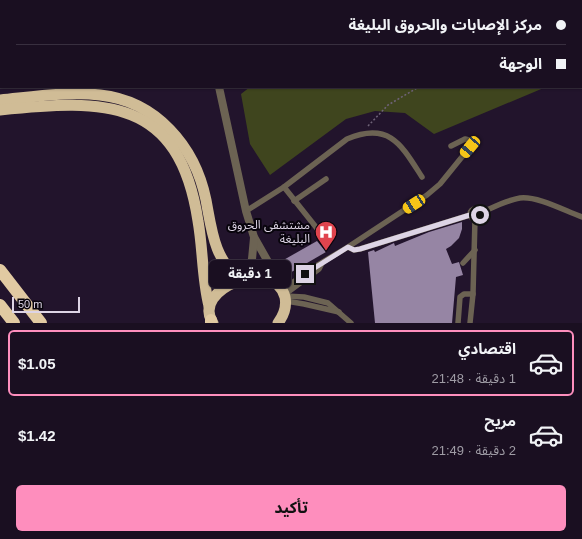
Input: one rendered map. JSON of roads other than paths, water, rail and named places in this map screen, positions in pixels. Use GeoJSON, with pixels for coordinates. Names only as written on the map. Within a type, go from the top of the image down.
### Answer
{"type":"FeatureCollection","features":[{"type":"Feature","properties":{"kind":"highway"},"geometry":{"type":"LineString","coordinates":[[0,100],[78,94],[100,95],[132,104],[157,118],[179,139],[192,159],[202,185],[216,249],[226,266],[243,280]]}},
{"type":"Feature","properties":{"kind":"highway"},"geometry":{"type":"LineString","coordinates":[[0,110],[79,105],[102,107],[137,117],[156,129],[175,150],[190,183],[198,221],[204,284],[212,322]]}},
{"type":"Feature","properties":{"kind":"highway"},"geometry":{"type":"LineString","coordinates":[[0,270],[41,323]]}},
{"type":"Feature","properties":{"kind":"highway"},"geometry":{"type":"LineString","coordinates":[[209,306],[217,294],[228,286],[243,280],[262,278],[273,282],[284,295],[284,313],[278,323]]}},
{"type":"Feature","properties":{"kind":"highway"},"geometry":{"type":"LineString","coordinates":[[0,305],[14,323]]}},
{"type":"Feature","properties":{"kind":"street"},"geometry":{"type":"LineString","coordinates":[[218,88],[246,211],[254,237],[271,267],[273,282]]}},
{"type":"Feature","properties":{"kind":"street"},"geometry":{"type":"LineString","coordinates":[[243,280],[252,259],[254,237]]}},
{"type":"Feature","properties":{"kind":"lane"},"geometry":{"type":"LineString","coordinates":[[246,211],[284,187],[347,139],[360,134],[379,134],[397,142],[422,177]]}},
{"type":"Feature","properties":{"kind":"lane"},"geometry":{"type":"LineString","coordinates":[[351,323],[339,312],[304,304],[284,295],[319,269],[322,263],[431,192],[470,147],[471,143],[469,140],[465,139],[451,146]]}},
{"type":"Feature","properties":{"kind":"lane"},"geometry":{"type":"LineString","coordinates":[[294,201],[326,179]]}},
{"type":"Feature","properties":{"kind":"lane"},"geometry":{"type":"LineString","coordinates":[[284,187],[323,236]]}},
{"type":"Feature","properties":{"kind":"lane"},"geometry":{"type":"LineString","coordinates":[[348,247],[354,250],[360,249],[472,217],[478,217],[480,213],[512,200],[525,198],[538,201],[582,217]]}},
{"type":"Feature","properties":{"kind":"lane"},"geometry":{"type":"LineString","coordinates":[[470,323],[475,250],[471,211],[475,209],[480,213]]}},
{"type":"Feature","properties":{"kind":"lane"},"geometry":{"type":"LineString","coordinates":[[463,263],[475,250]]}},
{"type":"Feature","properties":{"kind":"lane"},"geometry":{"type":"LineString","coordinates":[[458,323],[460,297],[464,294],[473,294]]}},
{"type":"Feature","properties":{"kind":"place","name":"مشتشفى الحروق البليغة"},"geometry":{"type":"Point","coordinates":[326,252]}}]}
